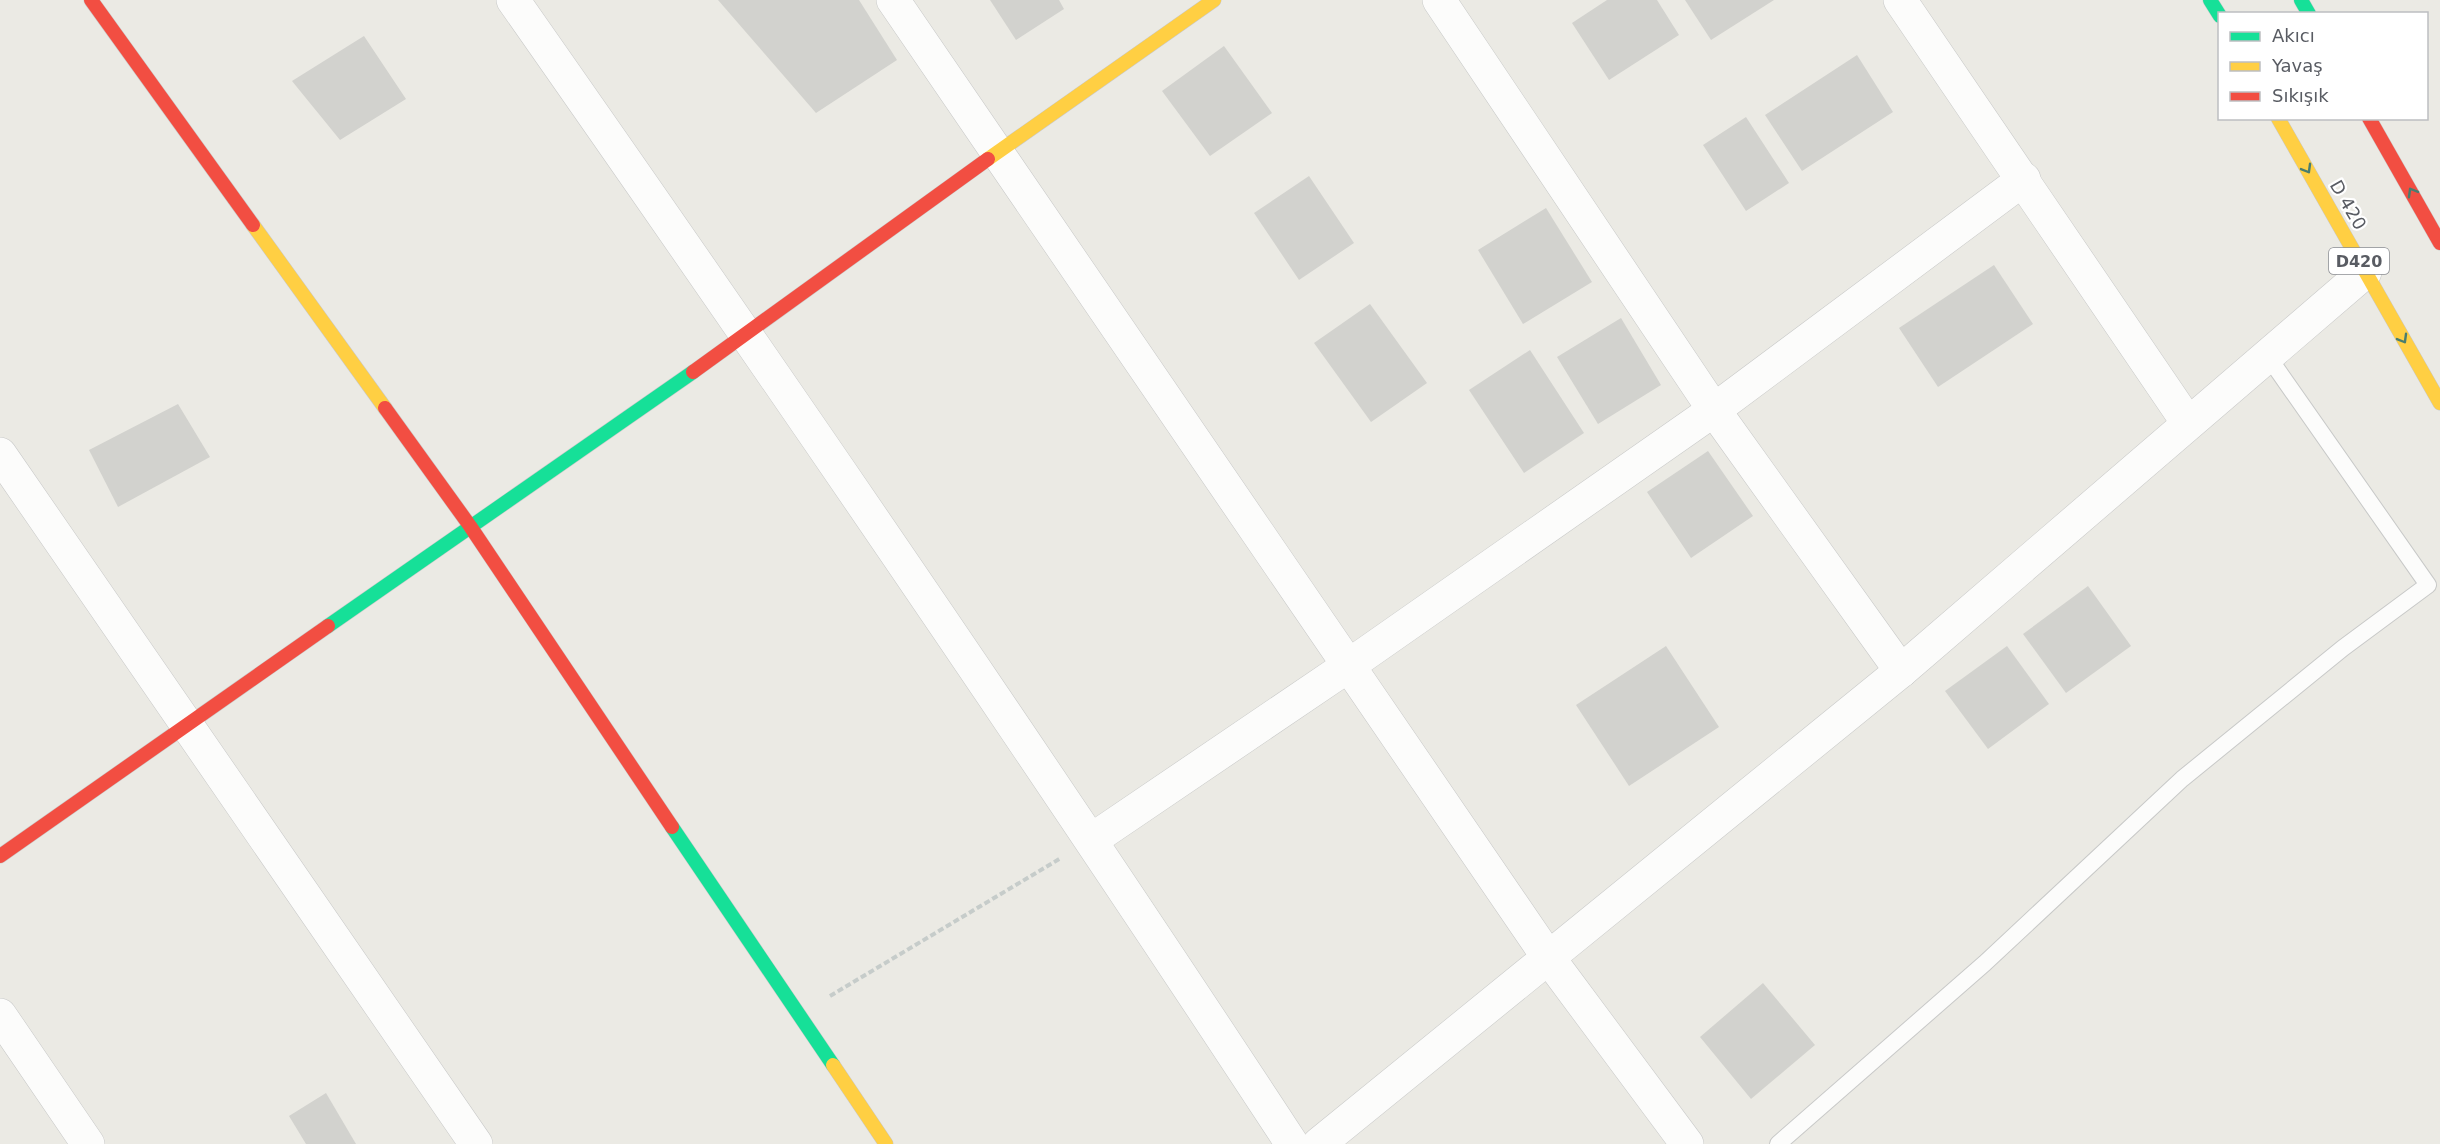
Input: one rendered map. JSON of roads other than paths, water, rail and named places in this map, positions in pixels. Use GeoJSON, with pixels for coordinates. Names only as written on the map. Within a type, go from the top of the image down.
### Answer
{"type":"FeatureCollection","features":[{"type":"Feature","properties":{"kind":"main road"},"geometry":{"type":"LineString","coordinates":[[91,0],[470,526],[886,1144]]}},
{"type":"Feature","properties":{"kind":"main road"},"geometry":{"type":"LineString","coordinates":[[0,856],[747,334],[997,152],[1214,0]]}},
{"type":"Feature","properties":{"kind":"main road"},"geometry":{"type":"LineString","coordinates":[[2210,0],[2218,13]]}},
{"type":"Feature","properties":{"kind":"main road","name":"D 420"},"geometry":{"type":"LineString","coordinates":[[2279,120],[2440,403]]}},
{"type":"Feature","properties":{"kind":"main road"},"geometry":{"type":"LineString","coordinates":[[2370,120],[2440,243]]}},
{"type":"Feature","properties":{"kind":"street"},"geometry":{"type":"LineString","coordinates":[[513,0],[747,334],[1093,839],[1292,1144]]}},
{"type":"Feature","properties":{"kind":"street"},"geometry":{"type":"LineString","coordinates":[[893,0],[1548,957],[1687,1144]]}},
{"type":"Feature","properties":{"kind":"street"},"geometry":{"type":"LineString","coordinates":[[1439,0],[1714,410],[1900,671]]}},
{"type":"Feature","properties":{"kind":"street"},"geometry":{"type":"LineString","coordinates":[[1900,0],[2188,423]]}},
{"type":"Feature","properties":{"kind":"street"},"geometry":{"type":"LineString","coordinates":[[1093,839],[1348,666],[1714,410],[2024,179]]}},
{"type":"Feature","properties":{"kind":"street"},"geometry":{"type":"LineString","coordinates":[[1318,1144],[1900,671],[2365,272]]}},
{"type":"Feature","properties":{"kind":"street"},"geometry":{"type":"LineString","coordinates":[[0,454],[476,1144]]}},
{"type":"Feature","properties":{"kind":"street"},"geometry":{"type":"LineString","coordinates":[[0,1015],[88,1144]]}},
{"type":"Feature","properties":{"kind":"lane"},"geometry":{"type":"LineString","coordinates":[[1779,1144],[1986,963],[2182,779],[2296,685],[2428,585],[2267,355]]}}]}
